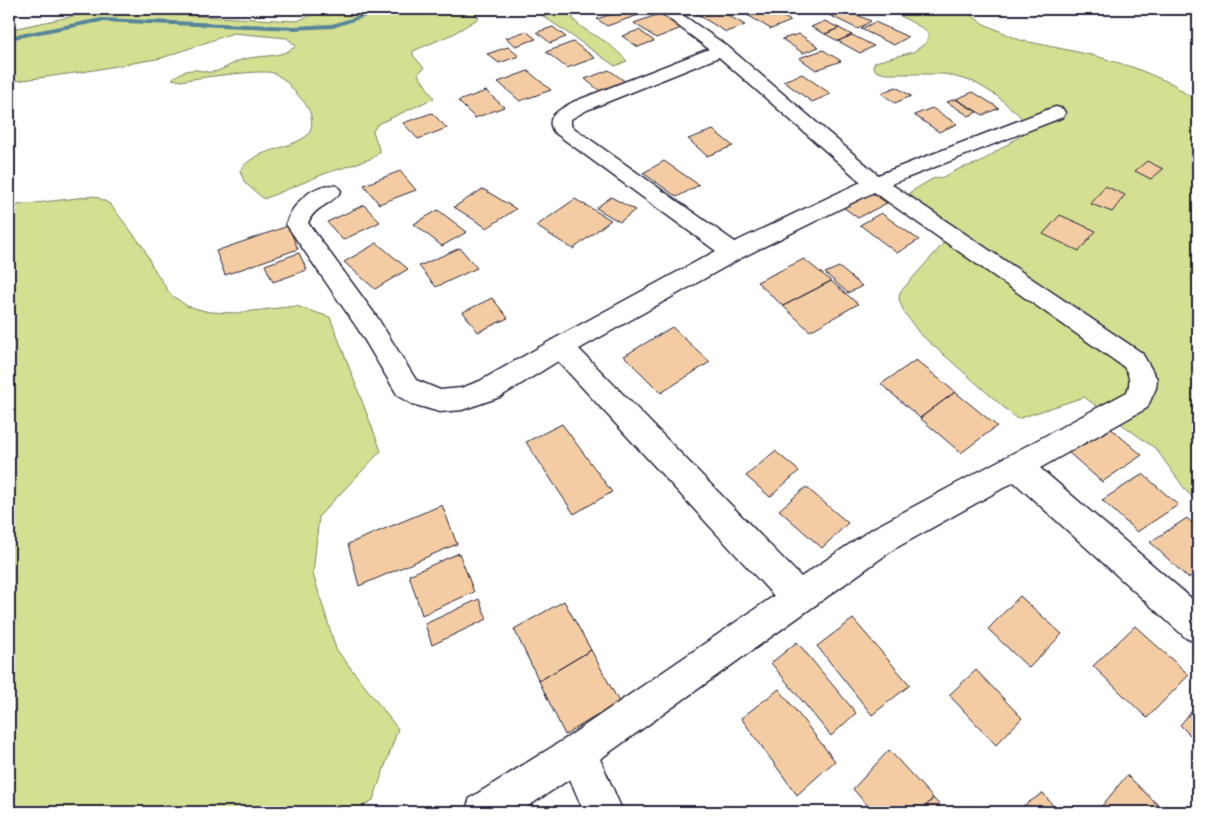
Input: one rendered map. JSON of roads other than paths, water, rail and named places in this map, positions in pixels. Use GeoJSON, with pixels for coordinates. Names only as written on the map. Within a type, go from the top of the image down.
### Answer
{"type":"FeatureCollection","features":[{"type":"Feature","properties":{"kind":"street"},"geometry":{"type":"LineString","coordinates":[[484,812],[578,752],[883,539],[1137,400],[1144,386],[1143,374],[1133,360],[875,183],[722,50],[664,9]]}},
{"type":"Feature","properties":{"kind":"street"},"geometry":{"type":"LineString","coordinates":[[722,50],[580,106],[561,118],[560,122],[561,128],[733,252]]}},
{"type":"Feature","properties":{"kind":"street"},"geometry":{"type":"LineString","coordinates":[[330,191],[308,204],[299,214],[297,224],[368,324],[407,388],[422,396],[440,401],[462,399],[490,389],[561,347],[733,252],[875,183],[1056,113]]}},
{"type":"Feature","properties":{"kind":"street"},"geometry":{"type":"LineString","coordinates":[[561,347],[798,598]]}},
{"type":"Feature","properties":{"kind":"street"},"geometry":{"type":"LineString","coordinates":[[1016,465],[1198,626]]}},
{"type":"Feature","properties":{"kind":"street"},"geometry":{"type":"LineString","coordinates":[[578,752],[604,812]]}},
{"type":"Feature","properties":{"kind":"waterway"},"geometry":{"type":"LineString","coordinates":[[9,38],[101,20],[294,28],[333,26],[386,9]]}}]}
